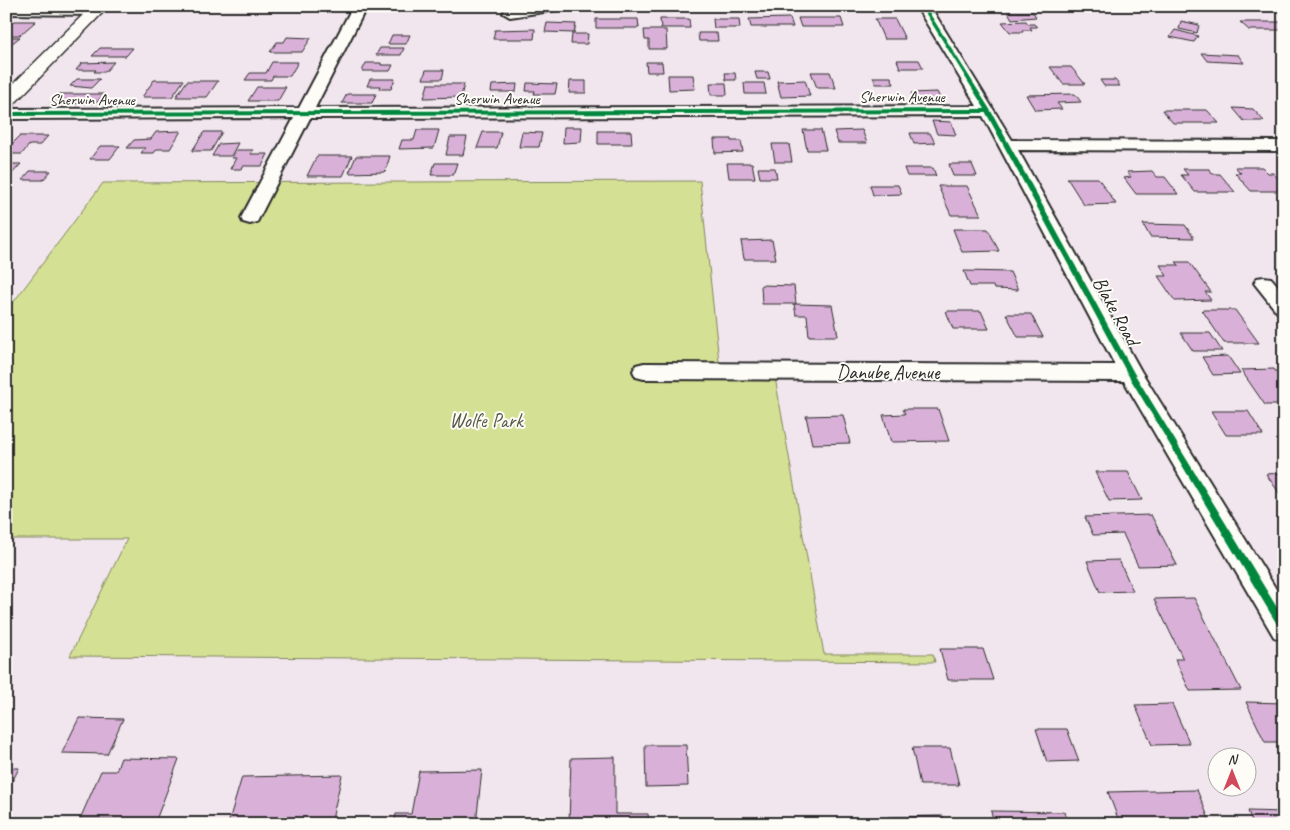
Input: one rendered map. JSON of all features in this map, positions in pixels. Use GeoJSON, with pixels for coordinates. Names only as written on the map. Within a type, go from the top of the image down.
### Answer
{"type":"FeatureCollection","features":[{"type":"Feature","properties":{"kind":"main road"},"geometry":{"type":"LineString","coordinates":[[6,102],[99,9]]}},
{"type":"Feature","properties":{"kind":"street"},"geometry":{"type":"LineString","coordinates":[[250,218],[360,6]]}},
{"type":"Feature","properties":{"kind":"street"},"geometry":{"type":"LineString","coordinates":[[510,13],[557,6]]}},
{"type":"Feature","properties":{"kind":"street","name":"Blake Road"},"geometry":{"type":"LineString","coordinates":[[923,6],[988,111],[1131,372],[1284,628]]}},
{"type":"Feature","properties":{"kind":"street"},"geometry":{"type":"LineString","coordinates":[[6,10],[99,9]]}},
{"type":"Feature","properties":{"kind":"street","name":"Sherwin Avenue"},"geometry":{"type":"LineString","coordinates":[[6,114],[988,111]]}},
{"type":"Feature","properties":{"kind":"street"},"geometry":{"type":"LineString","coordinates":[[1006,145],[1284,146]]}},
{"type":"Feature","properties":{"kind":"street"},"geometry":{"type":"LineString","coordinates":[[1264,283],[1284,307]]}},
{"type":"Feature","properties":{"kind":"street","name":"Danube Avenue"},"geometry":{"type":"LineString","coordinates":[[644,372],[1131,372]]}},
{"type":"Feature","properties":{"kind":"green space","name":"Wolfe Park"},"geometry":{"type":"Polygon","coordinates":[[[700,181],[720,371],[774,372],[824,654],[933,654],[935,662],[70,656],[127,539],[6,539],[6,312],[103,183],[700,181]]]}},
{"type":"Feature","properties":{"kind":"building"},"geometry":{"type":"Polygon","coordinates":[[[397,6],[424,6],[422,11],[395,10],[397,6]]]}},
{"type":"Feature","properties":{"kind":"building"},"geometry":{"type":"Polygon","coordinates":[[[1008,12],[1033,12],[1036,17],[1012,19],[1008,12]]]}},
{"type":"Feature","properties":{"kind":"building"},"geometry":{"type":"Polygon","coordinates":[[[790,18],[793,27],[751,27],[749,19],[790,18]]]}},
{"type":"Feature","properties":{"kind":"building"},"geometry":{"type":"Polygon","coordinates":[[[798,18],[841,18],[844,27],[801,27],[798,18]]]}},
{"type":"Feature","properties":{"kind":"building"},"geometry":{"type":"Polygon","coordinates":[[[596,19],[638,19],[639,28],[596,28],[596,19]]]}},
{"type":"Feature","properties":{"kind":"building"},"geometry":{"type":"Polygon","coordinates":[[[660,19],[689,19],[690,28],[661,28],[660,19]]]}},
{"type":"Feature","properties":{"kind":"building"},"geometry":{"type":"Polygon","coordinates":[[[713,19],[739,19],[740,28],[714,28],[713,19]]]}},
{"type":"Feature","properties":{"kind":"building"},"geometry":{"type":"Polygon","coordinates":[[[875,19],[895,19],[905,39],[884,39],[875,19]]]}},
{"type":"Feature","properties":{"kind":"building"},"geometry":{"type":"Polygon","coordinates":[[[14,21],[36,21],[20,35],[6,35],[6,27],[14,21]]]}},
{"type":"Feature","properties":{"kind":"building"},"geometry":{"type":"Polygon","coordinates":[[[1026,21],[1028,24],[1034,24],[1037,27],[1030,27],[1032,30],[1022,30],[1023,32],[1010,32],[1002,22],[1026,21]]]}},
{"type":"Feature","properties":{"kind":"building"},"geometry":{"type":"Polygon","coordinates":[[[1181,21],[1199,25],[1197,33],[1179,29],[1181,21]]]}},
{"type":"Feature","properties":{"kind":"building"},"geometry":{"type":"Polygon","coordinates":[[[1240,22],[1280,22],[1284,25],[1284,30],[1249,30],[1240,22]]]}},
{"type":"Feature","properties":{"kind":"building"},"geometry":{"type":"Polygon","coordinates":[[[547,23],[576,24],[574,33],[545,32],[547,23]]]}},
{"type":"Feature","properties":{"kind":"building"},"geometry":{"type":"Polygon","coordinates":[[[535,29],[534,39],[493,39],[495,30],[535,29]]]}},
{"type":"Feature","properties":{"kind":"building"},"geometry":{"type":"Polygon","coordinates":[[[644,30],[666,30],[667,49],[649,49],[649,40],[645,40],[644,30]]]}},
{"type":"Feature","properties":{"kind":"building"},"geometry":{"type":"Polygon","coordinates":[[[1175,30],[1198,36],[1194,42],[1170,37],[1175,30]]]}},
{"type":"Feature","properties":{"kind":"building"},"geometry":{"type":"Polygon","coordinates":[[[698,33],[717,33],[718,41],[699,41],[698,33]]]}},
{"type":"Feature","properties":{"kind":"building"},"geometry":{"type":"Polygon","coordinates":[[[572,34],[588,34],[587,44],[571,44],[572,34]]]}},
{"type":"Feature","properties":{"kind":"building"},"geometry":{"type":"Polygon","coordinates":[[[392,35],[410,35],[406,44],[388,44],[392,35]]]}},
{"type":"Feature","properties":{"kind":"building"},"geometry":{"type":"Polygon","coordinates":[[[6,37],[20,37],[6,48],[6,37]]]}},
{"type":"Feature","properties":{"kind":"building"},"geometry":{"type":"Polygon","coordinates":[[[287,37],[311,38],[302,52],[270,52],[277,42],[284,42],[287,37]]]}},
{"type":"Feature","properties":{"kind":"building"},"geometry":{"type":"Polygon","coordinates":[[[100,48],[133,48],[126,56],[92,56],[100,48]]]}},
{"type":"Feature","properties":{"kind":"building"},"geometry":{"type":"Polygon","coordinates":[[[380,48],[404,48],[401,55],[376,55],[380,48]]]}},
{"type":"Feature","properties":{"kind":"building"},"geometry":{"type":"Polygon","coordinates":[[[1201,53],[1238,55],[1244,63],[1207,61],[1201,53]]]}},
{"type":"Feature","properties":{"kind":"building"},"geometry":{"type":"Polygon","coordinates":[[[897,60],[919,60],[923,68],[900,68],[897,60]]]}},
{"type":"Feature","properties":{"kind":"building"},"geometry":{"type":"Polygon","coordinates":[[[114,62],[105,72],[76,70],[82,63],[114,62]]]}},
{"type":"Feature","properties":{"kind":"building"},"geometry":{"type":"Polygon","coordinates":[[[272,62],[298,62],[290,76],[273,76],[271,80],[245,80],[250,73],[266,73],[272,62]]]}},
{"type":"Feature","properties":{"kind":"building"},"geometry":{"type":"Polygon","coordinates":[[[646,62],[662,62],[663,72],[647,72],[646,62]]]}},
{"type":"Feature","properties":{"kind":"building"},"geometry":{"type":"Polygon","coordinates":[[[366,63],[393,65],[390,71],[362,71],[366,63]]]}},
{"type":"Feature","properties":{"kind":"building"},"geometry":{"type":"Polygon","coordinates":[[[1050,67],[1071,67],[1085,84],[1063,84],[1050,67]]]}},
{"type":"Feature","properties":{"kind":"building"},"geometry":{"type":"Polygon","coordinates":[[[426,70],[444,70],[442,79],[423,79],[426,70]]]}},
{"type":"Feature","properties":{"kind":"building"},"geometry":{"type":"Polygon","coordinates":[[[755,72],[768,72],[770,79],[757,79],[755,72]]]}},
{"type":"Feature","properties":{"kind":"building"},"geometry":{"type":"Polygon","coordinates":[[[811,72],[830,72],[836,88],[817,88],[811,72]]]}},
{"type":"Feature","properties":{"kind":"building"},"geometry":{"type":"Polygon","coordinates":[[[725,73],[735,73],[736,80],[726,80],[725,73]]]}},
{"type":"Feature","properties":{"kind":"building"},"geometry":{"type":"Polygon","coordinates":[[[668,75],[693,75],[695,89],[669,90],[668,75]]]}},
{"type":"Feature","properties":{"kind":"building"},"geometry":{"type":"Polygon","coordinates":[[[873,77],[891,77],[894,84],[876,84],[873,77]]]}},
{"type":"Feature","properties":{"kind":"building"},"geometry":{"type":"Polygon","coordinates":[[[77,79],[100,79],[91,88],[70,86],[77,79]]]}},
{"type":"Feature","properties":{"kind":"building"},"geometry":{"type":"Polygon","coordinates":[[[370,79],[395,79],[391,89],[379,89],[380,86],[367,86],[370,79]]]}},
{"type":"Feature","properties":{"kind":"building"},"geometry":{"type":"Polygon","coordinates":[[[154,80],[184,80],[172,97],[142,97],[154,80]]]}},
{"type":"Feature","properties":{"kind":"building"},"geometry":{"type":"Polygon","coordinates":[[[805,80],[810,96],[781,97],[777,81],[805,80]]]}},
{"type":"Feature","properties":{"kind":"building"},"geometry":{"type":"Polygon","coordinates":[[[1100,80],[1115,80],[1120,86],[1104,86],[1100,80]]]}},
{"type":"Feature","properties":{"kind":"building"},"geometry":{"type":"Polygon","coordinates":[[[187,81],[218,81],[207,97],[176,97],[187,81]]]}},
{"type":"Feature","properties":{"kind":"building"},"geometry":{"type":"Polygon","coordinates":[[[570,81],[586,81],[586,93],[569,93],[570,81]]]}},
{"type":"Feature","properties":{"kind":"building"},"geometry":{"type":"Polygon","coordinates":[[[527,83],[557,84],[555,94],[534,94],[535,91],[526,91],[527,83]]]}},
{"type":"Feature","properties":{"kind":"building"},"geometry":{"type":"Polygon","coordinates":[[[710,83],[726,83],[727,95],[711,95],[710,83]]]}},
{"type":"Feature","properties":{"kind":"building"},"geometry":{"type":"Polygon","coordinates":[[[744,83],[764,83],[766,94],[745,94],[744,83]]]}},
{"type":"Feature","properties":{"kind":"building"},"geometry":{"type":"Polygon","coordinates":[[[428,84],[464,84],[461,97],[424,98],[428,84]]]}},
{"type":"Feature","properties":{"kind":"building"},"geometry":{"type":"Polygon","coordinates":[[[517,84],[516,92],[491,92],[492,85],[517,84]]]}},
{"type":"Feature","properties":{"kind":"building"},"geometry":{"type":"Polygon","coordinates":[[[257,87],[286,87],[278,101],[248,101],[257,87]]]}},
{"type":"Feature","properties":{"kind":"building"},"geometry":{"type":"Polygon","coordinates":[[[937,92],[941,100],[915,100],[911,93],[937,92]]]}},
{"type":"Feature","properties":{"kind":"building"},"geometry":{"type":"Polygon","coordinates":[[[59,94],[104,94],[96,103],[50,104],[59,94]]]}},
{"type":"Feature","properties":{"kind":"building"},"geometry":{"type":"Polygon","coordinates":[[[347,94],[376,94],[372,103],[342,103],[347,94]]]}},
{"type":"Feature","properties":{"kind":"building"},"geometry":{"type":"Polygon","coordinates":[[[1075,94],[1081,102],[1057,103],[1062,109],[1035,110],[1026,95],[1075,94]]]}},
{"type":"Feature","properties":{"kind":"building"},"geometry":{"type":"Polygon","coordinates":[[[1233,108],[1253,109],[1264,121],[1244,121],[1233,108]]]}},
{"type":"Feature","properties":{"kind":"building"},"geometry":{"type":"Polygon","coordinates":[[[1162,110],[1207,110],[1219,123],[1173,123],[1162,110]]]}},
{"type":"Feature","properties":{"kind":"building"},"geometry":{"type":"Polygon","coordinates":[[[932,121],[951,122],[956,135],[937,134],[932,121]]]}},
{"type":"Feature","properties":{"kind":"building"},"geometry":{"type":"Polygon","coordinates":[[[564,127],[582,127],[581,142],[563,143],[564,127]]]}},
{"type":"Feature","properties":{"kind":"building"},"geometry":{"type":"Polygon","coordinates":[[[417,130],[439,130],[434,148],[399,149],[402,140],[414,140],[417,130]]]}},
{"type":"Feature","properties":{"kind":"building"},"geometry":{"type":"Polygon","coordinates":[[[803,130],[821,130],[826,150],[807,150],[803,130]]]}},
{"type":"Feature","properties":{"kind":"building"},"geometry":{"type":"Polygon","coordinates":[[[862,130],[867,143],[838,143],[834,131],[862,130]]]}},
{"type":"Feature","properties":{"kind":"building"},"geometry":{"type":"Polygon","coordinates":[[[181,131],[170,149],[157,149],[154,153],[141,153],[145,148],[127,148],[134,140],[151,139],[156,132],[181,131]]]}},
{"type":"Feature","properties":{"kind":"building"},"geometry":{"type":"Polygon","coordinates":[[[598,131],[631,131],[632,144],[598,144],[598,131]]]}},
{"type":"Feature","properties":{"kind":"building"},"geometry":{"type":"Polygon","coordinates":[[[204,132],[222,132],[211,151],[192,151],[204,132]]]}},
{"type":"Feature","properties":{"kind":"building"},"geometry":{"type":"Polygon","coordinates":[[[483,132],[501,132],[497,148],[477,148],[483,132]]]}},
{"type":"Feature","properties":{"kind":"building"},"geometry":{"type":"Polygon","coordinates":[[[522,132],[542,133],[539,147],[519,147],[522,132]]]}},
{"type":"Feature","properties":{"kind":"building"},"geometry":{"type":"Polygon","coordinates":[[[910,133],[930,133],[935,143],[914,144],[910,133]]]}},
{"type":"Feature","properties":{"kind":"building"},"geometry":{"type":"Polygon","coordinates":[[[20,136],[48,136],[40,145],[29,145],[22,154],[6,154],[6,150],[20,136]]]}},
{"type":"Feature","properties":{"kind":"building"},"geometry":{"type":"Polygon","coordinates":[[[450,137],[467,137],[463,155],[446,155],[450,137]]]}},
{"type":"Feature","properties":{"kind":"building"},"geometry":{"type":"Polygon","coordinates":[[[714,139],[741,141],[743,152],[715,153],[714,139]]]}},
{"type":"Feature","properties":{"kind":"building"},"geometry":{"type":"Polygon","coordinates":[[[238,143],[231,156],[212,156],[219,144],[238,143]]]}},
{"type":"Feature","properties":{"kind":"building"},"geometry":{"type":"Polygon","coordinates":[[[772,144],[789,144],[792,162],[775,162],[772,144]]]}},
{"type":"Feature","properties":{"kind":"building"},"geometry":{"type":"Polygon","coordinates":[[[100,146],[120,146],[110,159],[90,159],[100,146]]]}},
{"type":"Feature","properties":{"kind":"building"},"geometry":{"type":"Polygon","coordinates":[[[236,150],[253,150],[251,154],[268,154],[262,166],[243,166],[242,169],[230,169],[236,158],[232,158],[236,150]]]}},
{"type":"Feature","properties":{"kind":"building"},"geometry":{"type":"Polygon","coordinates":[[[317,156],[352,156],[343,176],[307,176],[317,156]]]}},
{"type":"Feature","properties":{"kind":"building"},"geometry":{"type":"Polygon","coordinates":[[[356,156],[390,156],[385,172],[349,173],[356,156]]]}},
{"type":"Feature","properties":{"kind":"building"},"geometry":{"type":"Polygon","coordinates":[[[435,163],[457,163],[453,175],[431,175],[435,163]]]}},
{"type":"Feature","properties":{"kind":"building"},"geometry":{"type":"Polygon","coordinates":[[[727,163],[752,163],[755,178],[729,178],[727,163]]]}},
{"type":"Feature","properties":{"kind":"building"},"geometry":{"type":"Polygon","coordinates":[[[6,164],[21,164],[9,177],[6,177],[6,164]]]}},
{"type":"Feature","properties":{"kind":"building"},"geometry":{"type":"Polygon","coordinates":[[[949,164],[972,164],[977,176],[953,176],[949,164]]]}},
{"type":"Feature","properties":{"kind":"building"},"geometry":{"type":"Polygon","coordinates":[[[1235,167],[1262,167],[1268,173],[1273,173],[1284,185],[1284,191],[1251,191],[1235,173],[1241,173],[1235,167]]]}},
{"type":"Feature","properties":{"kind":"building"},"geometry":{"type":"Polygon","coordinates":[[[758,168],[775,168],[777,178],[760,178],[758,168]]]}},
{"type":"Feature","properties":{"kind":"building"},"geometry":{"type":"Polygon","coordinates":[[[904,168],[933,168],[936,176],[907,176],[904,168]]]}},
{"type":"Feature","properties":{"kind":"building"},"geometry":{"type":"Polygon","coordinates":[[[1183,169],[1209,169],[1213,174],[1220,174],[1235,192],[1195,192],[1181,175],[1188,175],[1183,169]]]}},
{"type":"Feature","properties":{"kind":"building"},"geometry":{"type":"Polygon","coordinates":[[[30,171],[51,171],[43,180],[22,180],[30,171]]]}},
{"type":"Feature","properties":{"kind":"building"},"geometry":{"type":"Polygon","coordinates":[[[1152,171],[1157,177],[1165,177],[1178,194],[1136,194],[1124,178],[1131,177],[1127,172],[1152,171]]]}},
{"type":"Feature","properties":{"kind":"building"},"geometry":{"type":"Polygon","coordinates":[[[1067,178],[1098,178],[1116,204],[1084,205],[1067,178]]]}},
{"type":"Feature","properties":{"kind":"building"},"geometry":{"type":"Polygon","coordinates":[[[870,185],[898,185],[902,194],[873,195],[870,185]]]}},
{"type":"Feature","properties":{"kind":"building"},"geometry":{"type":"Polygon","coordinates":[[[938,186],[967,186],[981,215],[951,215],[938,186]]]}},
{"type":"Feature","properties":{"kind":"building"},"geometry":{"type":"Polygon","coordinates":[[[1143,224],[1185,225],[1194,238],[1150,237],[1143,224]]]}},
{"type":"Feature","properties":{"kind":"building"},"geometry":{"type":"Polygon","coordinates":[[[953,229],[988,229],[999,251],[962,252],[953,229]]]}},
{"type":"Feature","properties":{"kind":"building"},"geometry":{"type":"Polygon","coordinates":[[[772,240],[776,259],[744,259],[741,241],[772,240]]]}},
{"type":"Feature","properties":{"kind":"building"},"geometry":{"type":"Polygon","coordinates":[[[1176,262],[1189,262],[1211,292],[1205,292],[1211,300],[1175,301],[1158,276],[1167,276],[1160,265],[1179,265],[1176,262]]]}},
{"type":"Feature","properties":{"kind":"building"},"geometry":{"type":"Polygon","coordinates":[[[964,271],[1010,272],[1018,290],[994,289],[993,286],[970,286],[964,271]]]}},
{"type":"Feature","properties":{"kind":"building"},"geometry":{"type":"Polygon","coordinates":[[[761,285],[794,286],[796,304],[762,304],[761,285]]]}},
{"type":"Feature","properties":{"kind":"building"},"geometry":{"type":"Polygon","coordinates":[[[794,304],[832,305],[838,336],[809,336],[807,315],[796,315],[794,304]]]}},
{"type":"Feature","properties":{"kind":"building"},"geometry":{"type":"Polygon","coordinates":[[[1202,310],[1235,310],[1259,343],[1224,343],[1202,310]]]}},
{"type":"Feature","properties":{"kind":"building"},"geometry":{"type":"Polygon","coordinates":[[[946,311],[981,311],[989,329],[953,329],[946,311]]]}},
{"type":"Feature","properties":{"kind":"building"},"geometry":{"type":"Polygon","coordinates":[[[1006,314],[1031,314],[1043,337],[1018,337],[1006,314]]]}},
{"type":"Feature","properties":{"kind":"building"},"geometry":{"type":"Polygon","coordinates":[[[1181,333],[1210,333],[1222,351],[1193,351],[1181,333]]]}},
{"type":"Feature","properties":{"kind":"building"},"geometry":{"type":"Polygon","coordinates":[[[1228,356],[1240,374],[1213,375],[1202,357],[1228,356]]]}},
{"type":"Feature","properties":{"kind":"building"},"geometry":{"type":"Polygon","coordinates":[[[1274,369],[1284,382],[1284,405],[1265,405],[1241,370],[1274,369]]]}},
{"type":"Feature","properties":{"kind":"building"},"geometry":{"type":"Polygon","coordinates":[[[903,409],[938,409],[949,441],[891,442],[883,415],[905,414],[903,409]]]}},
{"type":"Feature","properties":{"kind":"building"},"geometry":{"type":"Polygon","coordinates":[[[1211,411],[1248,411],[1263,435],[1226,435],[1211,411]]]}},
{"type":"Feature","properties":{"kind":"building"},"geometry":{"type":"Polygon","coordinates":[[[843,415],[850,443],[812,444],[806,416],[843,415]]]}},
{"type":"Feature","properties":{"kind":"building"},"geometry":{"type":"Polygon","coordinates":[[[1095,472],[1128,472],[1142,500],[1109,501],[1095,472]]]}},
{"type":"Feature","properties":{"kind":"building"},"geometry":{"type":"Polygon","coordinates":[[[1284,473],[1284,497],[1282,497],[1266,474],[1284,473]]]}},
{"type":"Feature","properties":{"kind":"building"},"geometry":{"type":"Polygon","coordinates":[[[1151,515],[1177,565],[1138,566],[1123,534],[1093,535],[1085,517],[1151,515]]]}},
{"type":"Feature","properties":{"kind":"building"},"geometry":{"type":"Polygon","coordinates":[[[1119,560],[1133,591],[1100,592],[1087,561],[1119,560]]]}},
{"type":"Feature","properties":{"kind":"building"},"geometry":{"type":"Polygon","coordinates":[[[1194,598],[1241,690],[1190,691],[1175,659],[1183,659],[1154,599],[1194,598]]]}},
{"type":"Feature","properties":{"kind":"building"},"geometry":{"type":"Polygon","coordinates":[[[940,649],[983,649],[993,680],[948,680],[940,649]]]}},
{"type":"Feature","properties":{"kind":"building"},"geometry":{"type":"Polygon","coordinates":[[[1246,702],[1284,703],[1284,742],[1265,742],[1246,702]]]}},
{"type":"Feature","properties":{"kind":"building"},"geometry":{"type":"Polygon","coordinates":[[[1172,704],[1190,744],[1152,745],[1135,705],[1172,704]]]}},
{"type":"Feature","properties":{"kind":"building"},"geometry":{"type":"Polygon","coordinates":[[[79,718],[123,719],[107,754],[62,753],[79,718]]]}},
{"type":"Feature","properties":{"kind":"building"},"geometry":{"type":"Polygon","coordinates":[[[1036,729],[1067,729],[1079,761],[1047,762],[1036,729]]]}},
{"type":"Feature","properties":{"kind":"building"},"geometry":{"type":"Polygon","coordinates":[[[645,745],[686,745],[688,786],[646,787],[645,745]]]}},
{"type":"Feature","properties":{"kind":"building"},"geometry":{"type":"Polygon","coordinates":[[[912,748],[950,748],[959,785],[920,785],[912,748]]]}},
{"type":"Feature","properties":{"kind":"building"},"geometry":{"type":"Polygon","coordinates":[[[615,757],[615,814],[648,814],[649,824],[569,824],[571,758],[615,757]]]}},
{"type":"Feature","properties":{"kind":"building"},"geometry":{"type":"Polygon","coordinates":[[[121,758],[179,759],[156,820],[80,819],[101,771],[116,771],[121,758]]]}},
{"type":"Feature","properties":{"kind":"building"},"geometry":{"type":"Polygon","coordinates":[[[6,768],[19,768],[6,794],[6,768]]]}},
{"type":"Feature","properties":{"kind":"building"},"geometry":{"type":"Polygon","coordinates":[[[482,770],[476,824],[394,824],[396,814],[411,814],[419,771],[482,770]]]}},
{"type":"Feature","properties":{"kind":"building"},"geometry":{"type":"Polygon","coordinates":[[[342,775],[331,824],[228,824],[242,777],[342,775]]]}},
{"type":"Feature","properties":{"kind":"building"},"geometry":{"type":"Polygon","coordinates":[[[1197,790],[1211,824],[1120,824],[1108,792],[1197,790]]]}},
{"type":"Feature","properties":{"kind":"building"},"geometry":{"type":"Polygon","coordinates":[[[991,811],[1064,812],[1068,824],[994,824],[991,811]]]}},
{"type":"Feature","properties":{"kind":"building"},"geometry":{"type":"Polygon","coordinates":[[[1248,811],[1284,812],[1284,824],[1253,824],[1248,811]]]}},
{"type":"Feature","properties":{"kind":"building"},"geometry":{"type":"Polygon","coordinates":[[[943,816],[945,824],[889,824],[888,817],[943,816]]]}},
{"type":"Feature","properties":{"kind":"building"},"geometry":{"type":"Polygon","coordinates":[[[829,822],[829,824],[724,823],[829,822]]]}},
{"type":"Feature","properties":{"kind":"cycle path"},"geometry":{"type":"LineString","coordinates":[[923,6],[988,111],[1131,373],[1284,628]]}},
{"type":"Feature","properties":{"kind":"cycle path"},"geometry":{"type":"LineString","coordinates":[[6,114],[988,111]]}}]}
